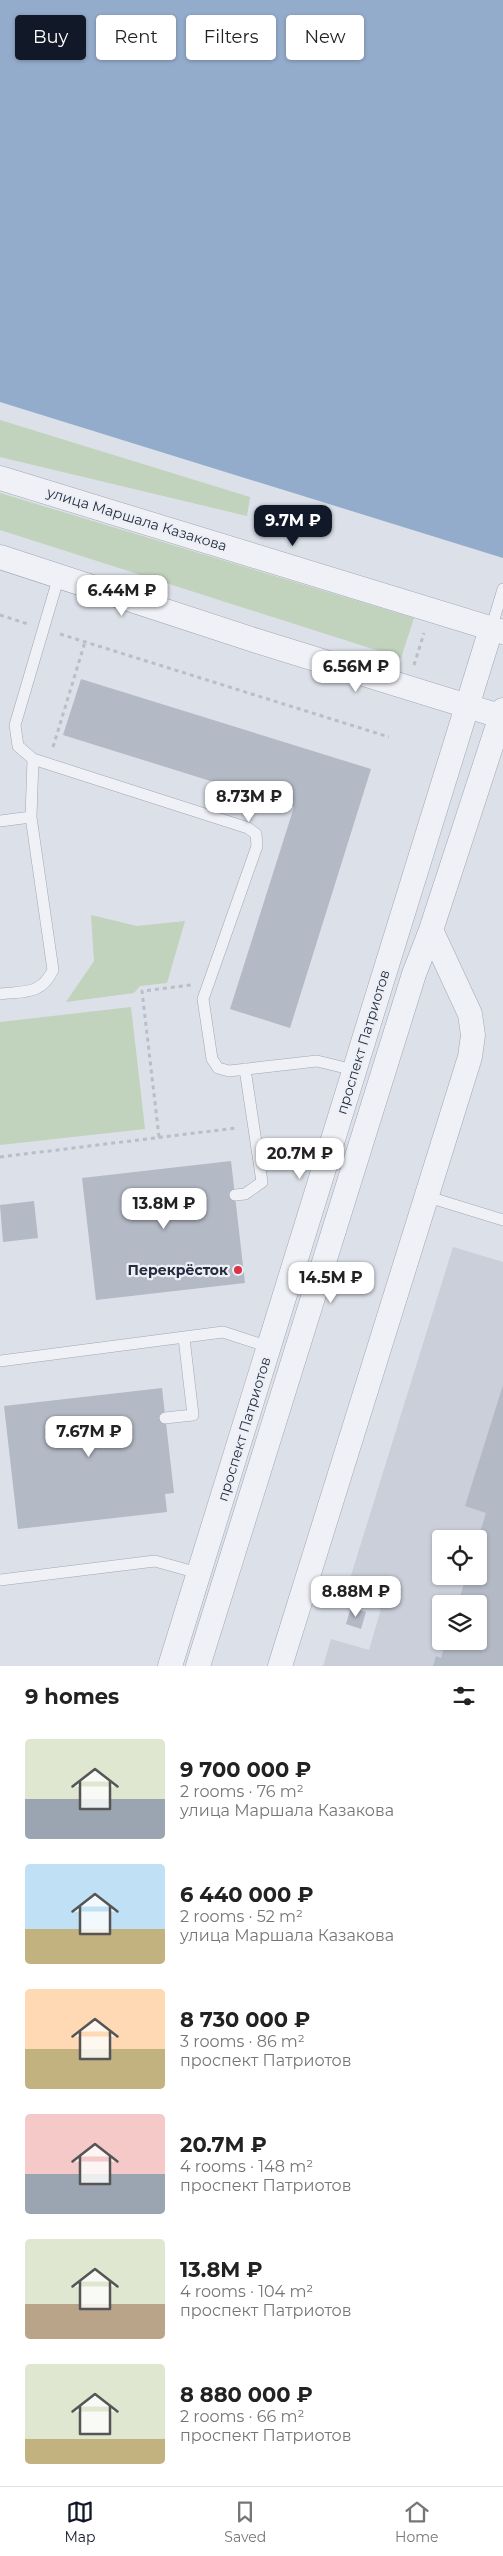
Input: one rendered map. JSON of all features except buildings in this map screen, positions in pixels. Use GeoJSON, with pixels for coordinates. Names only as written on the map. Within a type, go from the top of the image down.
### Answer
{"type":"FeatureCollection","features":[{"type":"Feature","properties":{"kind":"street","name":"улица Маршала Казакова"},"geometry":{"type":"LineString","coordinates":[[0,478],[497,630]]}},
{"type":"Feature","properties":{"kind":"street"},"geometry":{"type":"LineString","coordinates":[[0,557],[266,644],[467,706],[502,714]]}},
{"type":"Feature","properties":{"kind":"street","name":"проспект Патриотов"},"geometry":{"type":"LineString","coordinates":[[170,1666],[467,706],[497,630]]}},
{"type":"Feature","properties":{"kind":"street","name":"проспект Патриотов"},"geometry":{"type":"LineString","coordinates":[[198,1666],[414,974],[431,930],[502,714]]}},
{"type":"Feature","properties":{"kind":"street"},"geometry":{"type":"LineString","coordinates":[[280,1666],[470,1056],[473,1035],[470,1014],[431,930]]}},
{"type":"Feature","properties":{"kind":"lane"},"geometry":{"type":"LineString","coordinates":[[59,576],[15,725],[18,746],[33,759],[248,828],[256,834],[257,846],[203,999],[212,1059],[218,1068],[229,1071],[317,1061],[354,1070]]}},
{"type":"Feature","properties":{"kind":"lane","name":"проспект Патриотов"},"geometry":{"type":"LineString","coordinates":[[497,630],[503,589]]}},
{"type":"Feature","properties":{"kind":"lane"},"geometry":{"type":"LineString","coordinates":[[0,994],[34,990],[46,983],[53,970],[31,817],[33,759]]}},
{"type":"Feature","properties":{"kind":"lane"},"geometry":{"type":"LineString","coordinates":[[0,821],[31,817]]}},
{"type":"Feature","properties":{"kind":"lane"},"geometry":{"type":"LineString","coordinates":[[235,1195],[245,1194],[262,1182],[245,1069]]}},
{"type":"Feature","properties":{"kind":"lane"},"geometry":{"type":"LineString","coordinates":[[425,1196],[503,1220]]}},
{"type":"Feature","properties":{"kind":"lane"},"geometry":{"type":"LineString","coordinates":[[0,1361],[223,1332],[269,1347]]}},
{"type":"Feature","properties":{"kind":"lane"},"geometry":{"type":"LineString","coordinates":[[165,1418],[194,1415],[184,1338]]}},
{"type":"Feature","properties":{"kind":"lane"},"geometry":{"type":"LineString","coordinates":[[0,1580],[156,1561],[198,1574]]}},
{"type":"Feature","properties":{"kind":"path"},"geometry":{"type":"LineString","coordinates":[[0,615],[389,737]]}},
{"type":"Feature","properties":{"kind":"path"},"geometry":{"type":"LineString","coordinates":[[411,672],[425,631]]}},
{"type":"Feature","properties":{"kind":"path"},"geometry":{"type":"LineString","coordinates":[[47,764],[85,642]]}},
{"type":"Feature","properties":{"kind":"path"},"geometry":{"type":"LineString","coordinates":[[159,1137],[142,991],[209,983]]}},
{"type":"Feature","properties":{"kind":"path"},"geometry":{"type":"LineString","coordinates":[[0,1156],[254,1125]]}},
{"type":"Feature","properties":{"kind":"shaded area"},"geometry":{"type":"Polygon","coordinates":[[[453,1247],[503,1262],[503,1666],[323,1666],[331,1639],[369,1650],[381,1609],[344,1598],[453,1247]]]}},
{"type":"Feature","properties":{"kind":"green space"},"geometry":{"type":"Polygon","coordinates":[[[0,420],[250,497],[247,516],[0,457],[0,420]]]}},
{"type":"Feature","properties":{"kind":"green space"},"geometry":{"type":"Polygon","coordinates":[[[0,493],[414,618],[401,658],[0,530],[0,493]]]}},
{"type":"Feature","properties":{"kind":"green space"},"geometry":{"type":"Polygon","coordinates":[[[91,915],[137,926],[185,921],[167,983],[140,986],[134,993],[66,1002],[94,961],[91,915]]]}},
{"type":"Feature","properties":{"kind":"green space"},"geometry":{"type":"Polygon","coordinates":[[[131,1007],[145,1129],[0,1145],[0,1022],[131,1007]]]}},
{"type":"Feature","properties":{"kind":"water"},"geometry":{"type":"Polygon","coordinates":[[[0,0],[503,0],[503,558],[0,402],[0,0]]]}},
{"type":"Feature","properties":{"kind":"place","name":"Перекрёсток"},"geometry":{"type":"Point","coordinates":[238,1270]}}]}
